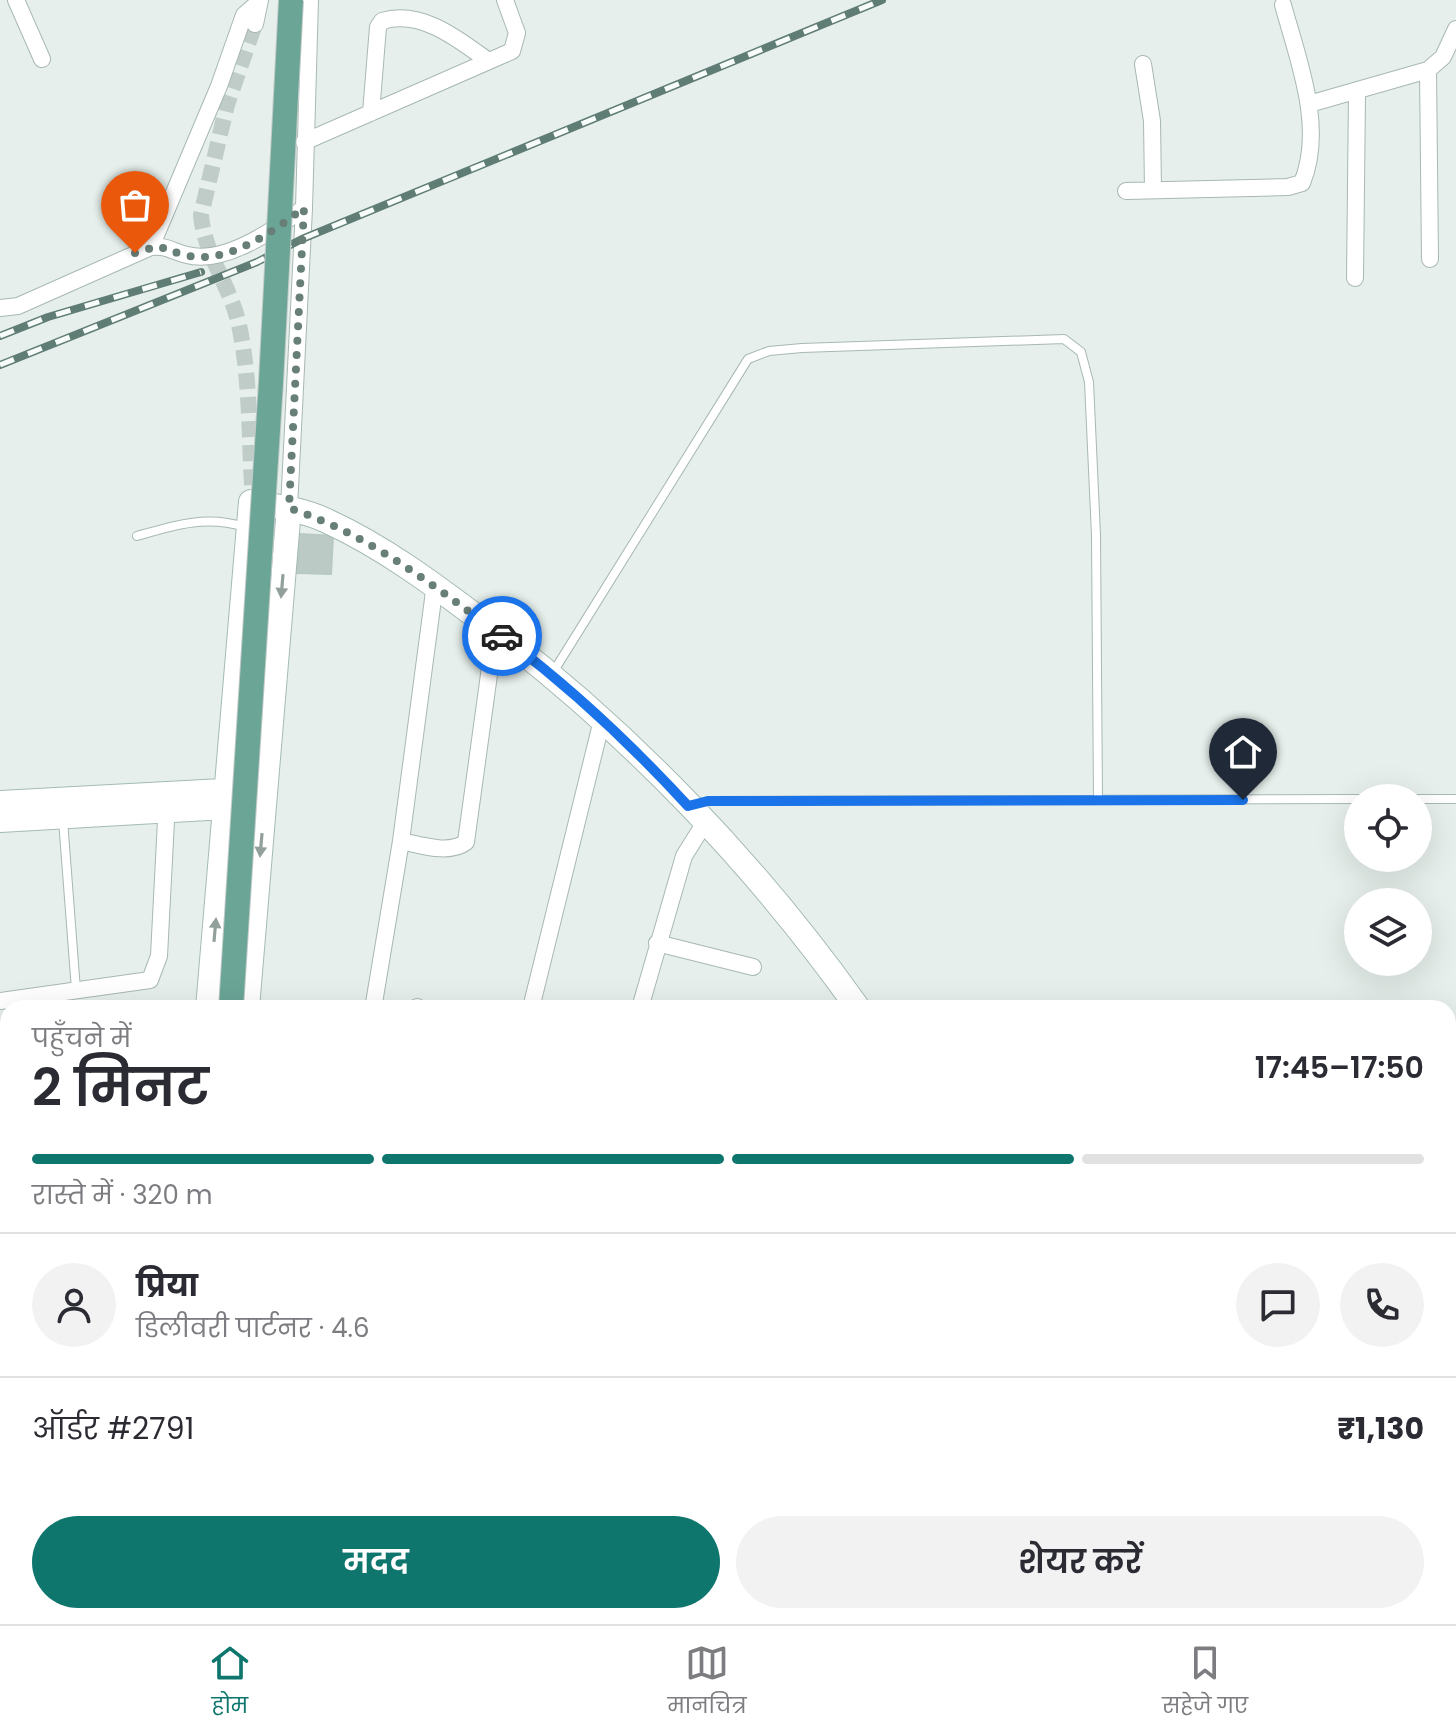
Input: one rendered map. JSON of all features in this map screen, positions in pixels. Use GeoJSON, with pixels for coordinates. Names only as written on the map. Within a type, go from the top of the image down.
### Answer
{"type":"FeatureCollection","features":[{"type":"Feature","properties":{"kind":"main road"},"geometry":{"type":"LineString","coordinates":[[232,1000],[271,382],[291,0]]}},
{"type":"Feature","properties":{"kind":"street"},"geometry":{"type":"LineString","coordinates":[[16,0],[42,59]]}},
{"type":"Feature","properties":{"kind":"street"},"geometry":{"type":"LineString","coordinates":[[248,1000],[289,508],[304,208],[310,0]]}},
{"type":"Feature","properties":{"kind":"street"},"geometry":{"type":"LineString","coordinates":[[304,142],[487,60],[505,55],[517,43],[515,23],[505,0]]}},
{"type":"Feature","properties":{"kind":"street"},"geometry":{"type":"LineString","coordinates":[[255,24],[259,1]]}},
{"type":"Feature","properties":{"kind":"street"},"geometry":{"type":"LineString","coordinates":[[151,247],[219,86],[244,15],[259,1]]}},
{"type":"Feature","properties":{"kind":"street"},"geometry":{"type":"LineString","coordinates":[[1126,191],[1288,187],[1302,183],[1309,161],[1309,104],[1283,5]]}},
{"type":"Feature","properties":{"kind":"street"},"geometry":{"type":"LineString","coordinates":[[371,113],[378,27],[382,21],[393,18],[433,25],[487,60]]}},
{"type":"Feature","properties":{"kind":"street"},"geometry":{"type":"LineString","coordinates":[[1309,104],[1357,93],[1428,70],[1443,57],[1456,29]]}},
{"type":"Feature","properties":{"kind":"street"},"geometry":{"type":"LineString","coordinates":[[1143,64],[1152,121],[1153,189]]}},
{"type":"Feature","properties":{"kind":"street"},"geometry":{"type":"LineString","coordinates":[[1428,70],[1430,259]]}},
{"type":"Feature","properties":{"kind":"street"},"geometry":{"type":"LineString","coordinates":[[1355,278],[1357,93]]}},
{"type":"Feature","properties":{"kind":"street"},"geometry":{"type":"LineString","coordinates":[[0,308],[18,306],[151,247],[165,246],[188,256],[223,253],[263,237],[304,208]]}},
{"type":"Feature","properties":{"kind":"street"},"geometry":{"type":"LineString","coordinates":[[209,1000],[252,493],[326,520],[435,584],[552,675],[602,720],[696,815],[806,935],[852,1000]]}},
{"type":"Feature","properties":{"kind":"street"},"geometry":{"type":"LineString","coordinates":[[374,1000],[401,841],[435,584]]}},
{"type":"Feature","properties":{"kind":"street"},"geometry":{"type":"LineString","coordinates":[[401,841],[445,849],[459,847],[466,842],[495,631]]}},
{"type":"Feature","properties":{"kind":"street"},"geometry":{"type":"LineString","coordinates":[[533,1000],[602,720]]}},
{"type":"Feature","properties":{"kind":"street"},"geometry":{"type":"LineString","coordinates":[[0,803],[265,797]]}},
{"type":"Feature","properties":{"kind":"street"},"geometry":{"type":"LineString","coordinates":[[0,820],[63,816],[167,800]]}},
{"type":"Feature","properties":{"kind":"street"},"geometry":{"type":"LineString","coordinates":[[7,1000],[139,984],[150,980],[156,972],[167,800]]}},
{"type":"Feature","properties":{"kind":"street"},"geometry":{"type":"LineString","coordinates":[[642,1000],[696,815]]}},
{"type":"Feature","properties":{"kind":"street"},"geometry":{"type":"LineString","coordinates":[[657,943],[753,967]]}},
{"type":"Feature","properties":{"kind":"lane"},"geometry":{"type":"LineString","coordinates":[[552,675],[748,359],[769,351],[802,348],[1064,339],[1081,352],[1089,382],[1096,535],[1098,800]]}},
{"type":"Feature","properties":{"kind":"lane"},"geometry":{"type":"LineString","coordinates":[[137,536],[186,522],[213,519],[250,528]]}},
{"type":"Feature","properties":{"kind":"lane"},"geometry":{"type":"LineString","coordinates":[[696,815],[708,801],[1344,799]]}},
{"type":"Feature","properties":{"kind":"lane"},"geometry":{"type":"LineString","coordinates":[[1432,799],[1456,799]]}},
{"type":"Feature","properties":{"kind":"lane"},"geometry":{"type":"LineString","coordinates":[[63,816],[76,990]]}},
{"type":"Feature","properties":{"kind":"building"},"geometry":{"type":"Polygon","coordinates":[[[299,534],[333,536],[331,574],[297,573],[299,534]]]}},
{"type":"Feature","properties":{"kind":"tunnel"},"geometry":{"type":"LineString","coordinates":[[252,485],[243,344],[235,311],[207,243],[201,215],[227,105],[255,24]]}},
{"type":"Feature","properties":{"kind":"railway"},"geometry":{"type":"LineString","coordinates":[[0,365],[257,262],[302,239],[882,0]]}},
{"type":"Feature","properties":{"kind":"railway"},"geometry":{"type":"LineString","coordinates":[[0,336],[48,317],[201,272]]}},
{"type":"Feature","properties":{"kind":"way so far"},"geometry":{"type":"LineString","coordinates":[[135,253],[165,246],[188,256],[223,253],[263,237],[304,208],[289,508],[326,520],[411,568],[502,636]]}},
{"type":"Feature","properties":{"kind":"route"},"geometry":{"type":"LineString","coordinates":[[502,636],[541,665],[649,763],[688,806],[708,801],[1243,800]]}}]}
